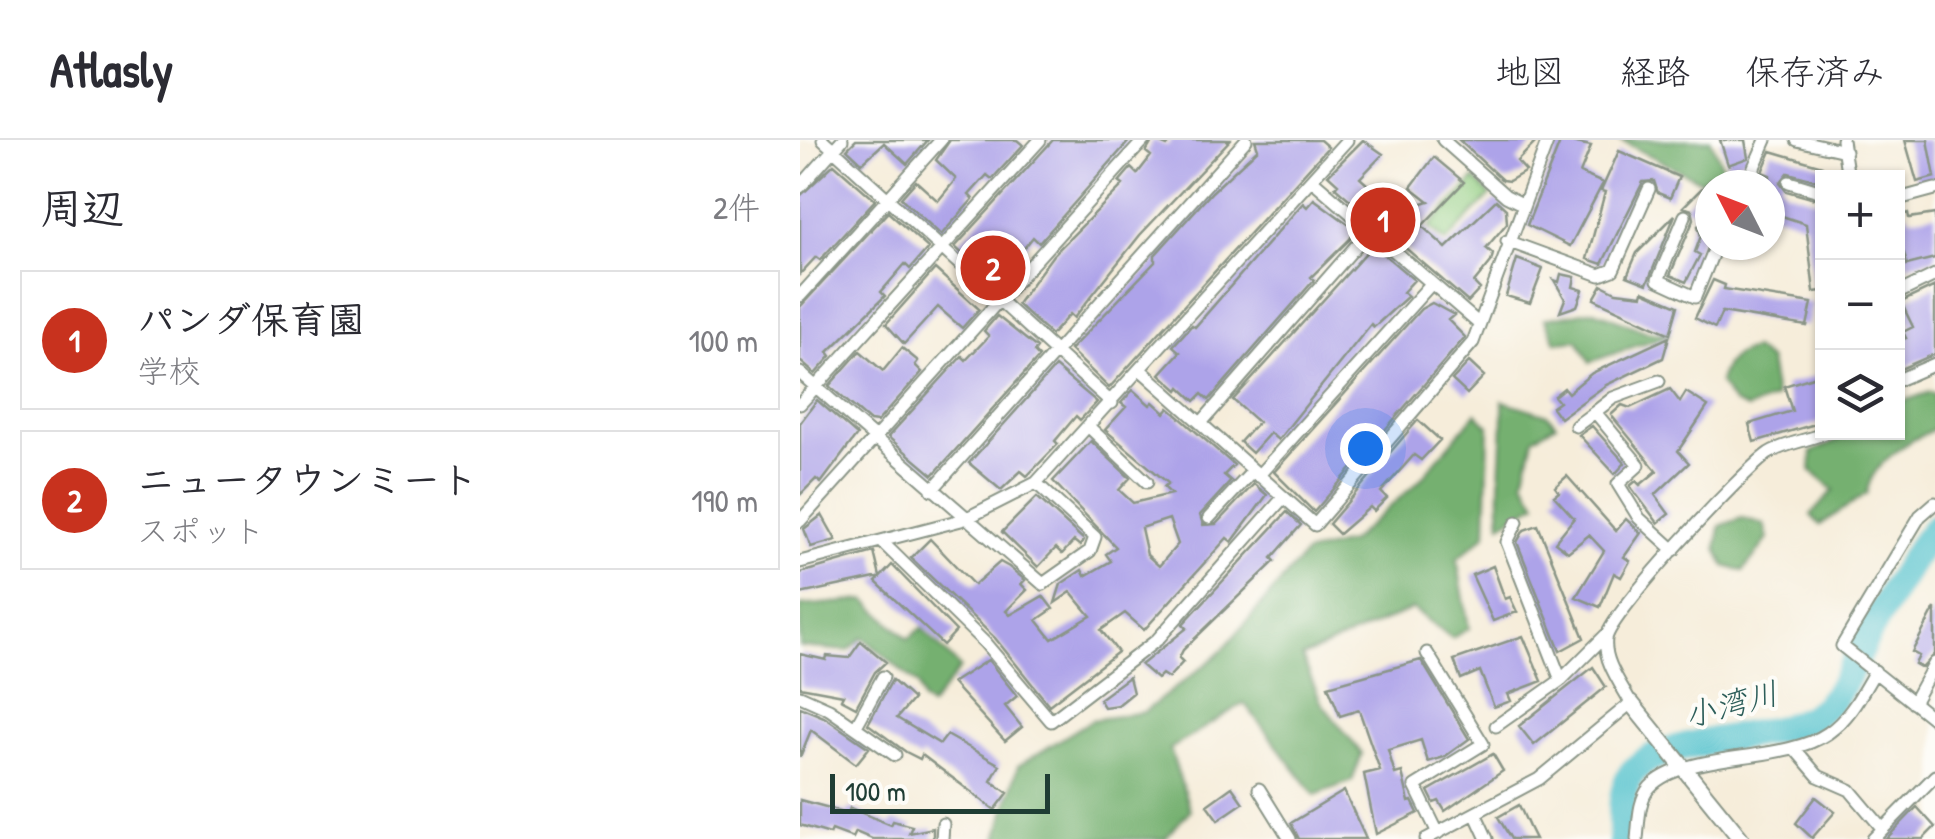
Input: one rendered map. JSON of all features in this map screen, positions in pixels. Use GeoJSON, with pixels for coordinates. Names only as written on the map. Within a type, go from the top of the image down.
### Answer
{"type":"FeatureCollection","features":[{"type":"Feature","properties":{"kind":"street"},"geometry":{"type":"LineString","coordinates":[[823,140],[838,145],[888,199],[1112,403]]}},
{"type":"Feature","properties":{"kind":"street"},"geometry":{"type":"LineString","coordinates":[[800,296],[941,140]]}},
{"type":"Feature","properties":{"kind":"street"},"geometry":{"type":"LineString","coordinates":[[800,404],[1040,140]]}},
{"type":"Feature","properties":{"kind":"street"},"geometry":{"type":"LineString","coordinates":[[800,520],[1144,140]]}},
{"type":"Feature","properties":{"kind":"street"},"geometry":{"type":"LineString","coordinates":[[932,490],[1246,140]]}},
{"type":"Feature","properties":{"kind":"street"},"geometry":{"type":"LineString","coordinates":[[800,554],[801,562],[965,520],[1036,483],[1142,371],[1347,140]]}},
{"type":"Feature","properties":{"kind":"street"},"geometry":{"type":"LineString","coordinates":[[1442,140],[1506,196],[1522,204]]}},
{"type":"Feature","properties":{"kind":"street"},"geometry":{"type":"LineString","coordinates":[[1142,371],[1314,524],[1466,353],[1548,140]]}},
{"type":"Feature","properties":{"kind":"street"},"geometry":{"type":"LineString","coordinates":[[1753,170],[1766,140]]}},
{"type":"Feature","properties":{"kind":"street"},"geometry":{"type":"LineString","coordinates":[[1797,140],[1844,146]]}},
{"type":"Feature","properties":{"kind":"street"},"geometry":{"type":"LineString","coordinates":[[800,187],[838,145]]}},
{"type":"Feature","properties":{"kind":"street"},"geometry":{"type":"LineString","coordinates":[[1312,180],[1478,322]]}},
{"type":"Feature","properties":{"kind":"street"},"geometry":{"type":"LineString","coordinates":[[1789,182],[1815,190]]}},
{"type":"Feature","properties":{"kind":"street"},"geometry":{"type":"LineString","coordinates":[[1508,241],[1600,274],[1613,270],[1649,189]]}},
{"type":"Feature","properties":{"kind":"street"},"geometry":{"type":"LineString","coordinates":[[1905,197],[1935,190]]}},
{"type":"Feature","properties":{"kind":"street"},"geometry":{"type":"LineString","coordinates":[[1684,216],[1658,280],[1695,297],[1710,260]]}},
{"type":"Feature","properties":{"kind":"street"},"geometry":{"type":"LineString","coordinates":[[1201,422],[1370,230]]}},
{"type":"Feature","properties":{"kind":"street"},"geometry":{"type":"LineString","coordinates":[[1905,290],[1935,275]]}},
{"type":"Feature","properties":{"kind":"street"},"geometry":{"type":"LineString","coordinates":[[1210,518],[1432,284]]}},
{"type":"Feature","properties":{"kind":"street"},"geometry":{"type":"LineString","coordinates":[[1905,377],[1935,364]]}},
{"type":"Feature","properties":{"kind":"street"},"geometry":{"type":"LineString","coordinates":[[800,373],[1042,584],[1090,551],[1095,537],[1036,483]]}},
{"type":"Feature","properties":{"kind":"street"},"geometry":{"type":"LineString","coordinates":[[1576,426],[1612,398],[1659,380]]}},
{"type":"Feature","properties":{"kind":"street"},"geometry":{"type":"LineString","coordinates":[[1595,412],[1640,465],[1618,484],[1639,518],[1674,550]]}},
{"type":"Feature","properties":{"kind":"street"},"geometry":{"type":"LineString","coordinates":[[1089,428],[1147,482]]}},
{"type":"Feature","properties":{"kind":"street"},"geometry":{"type":"LineString","coordinates":[[1496,726],[1561,680],[1606,635],[1674,550],[1770,452],[1815,436]]}},
{"type":"Feature","properties":{"kind":"street"},"geometry":{"type":"LineString","coordinates":[[883,543],[985,643],[1052,721],[1126,668],[1157,640],[1282,498]]}},
{"type":"Feature","properties":{"kind":"street"},"geometry":{"type":"LineString","coordinates":[[1935,503],[1920,516],[1885,569],[1842,646],[1935,720]]}},
{"type":"Feature","properties":{"kind":"street"},"geometry":{"type":"LineString","coordinates":[[1517,522],[1507,542],[1561,680]]}},
{"type":"Feature","properties":{"kind":"street"},"geometry":{"type":"LineString","coordinates":[[1606,635],[1608,658],[1631,703],[1741,839]]}},
{"type":"Feature","properties":{"kind":"street"},"geometry":{"type":"LineString","coordinates":[[1427,653],[1483,744],[1415,786],[1432,836],[1539,779],[1631,703]]}},
{"type":"Feature","properties":{"kind":"street"},"geometry":{"type":"LineString","coordinates":[[1913,702],[1935,664]]}},
{"type":"Feature","properties":{"kind":"street"},"geometry":{"type":"LineString","coordinates":[[1637,839],[1642,802],[1651,786],[1685,767],[1794,748],[1827,734],[1851,711],[1873,670]]}},
{"type":"Feature","properties":{"kind":"street"},"geometry":{"type":"LineString","coordinates":[[856,726],[883,677]]}},
{"type":"Feature","properties":{"kind":"street"},"geometry":{"type":"LineString","coordinates":[[800,696],[856,726],[895,756]]}},
{"type":"Feature","properties":{"kind":"street"},"geometry":{"type":"LineString","coordinates":[[1794,748],[1818,776],[1850,790],[1882,828]]}},
{"type":"Feature","properties":{"kind":"street"},"geometry":{"type":"LineString","coordinates":[[1873,839],[1935,776]]}},
{"type":"Feature","properties":{"kind":"street"},"geometry":{"type":"LineString","coordinates":[[1259,789],[1290,839]]}},
{"type":"Feature","properties":{"kind":"street"},"geometry":{"type":"LineString","coordinates":[[1475,813],[1488,839]]}},
{"type":"Feature","properties":{"kind":"street"},"geometry":{"type":"LineString","coordinates":[[942,839],[943,824]]}},
{"type":"Feature","properties":{"kind":"green space"},"geometry":{"type":"Polygon","coordinates":[[[1619,140],[1711,140],[1724,169],[1695,170],[1695,178],[1619,140]]]}},
{"type":"Feature","properties":{"kind":"green space"},"geometry":{"type":"Polygon","coordinates":[[[1474,179],[1491,195],[1446,242],[1429,227],[1474,179]]]}},
{"type":"Feature","properties":{"kind":"green space"},"geometry":{"type":"Polygon","coordinates":[[[1594,310],[1645,331],[1670,334],[1590,362],[1578,340],[1556,342],[1545,319],[1594,310]]]}},
{"type":"Feature","properties":{"kind":"green space"},"geometry":{"type":"Polygon","coordinates":[[[1754,349],[1769,361],[1775,398],[1747,409],[1733,403],[1719,383],[1731,360],[1754,349]]]}},
{"type":"Feature","properties":{"kind":"green space"},"geometry":{"type":"Polygon","coordinates":[[[1930,392],[1935,394],[1935,429],[1893,454],[1875,472],[1867,493],[1820,525],[1811,515],[1834,490],[1811,471],[1812,452],[1837,440],[1905,440],[1905,401],[1930,392]]]}},
{"type":"Feature","properties":{"kind":"green space"},"geometry":{"type":"Polygon","coordinates":[[[1503,401],[1548,415],[1556,424],[1534,438],[1524,480],[1537,503],[1501,524],[1500,493],[1503,401]]]}},
{"type":"Feature","properties":{"kind":"green space"},"geometry":{"type":"Polygon","coordinates":[[[1476,413],[1489,426],[1486,534],[1457,559],[1469,628],[1452,638],[1412,609],[1302,657],[1321,702],[1362,754],[1352,781],[1315,795],[1244,703],[1170,749],[1190,810],[1165,839],[997,839],[1018,766],[1092,720],[1144,712],[1218,655],[1305,554],[1350,542],[1418,482],[1476,413]]]}},
{"type":"Feature","properties":{"kind":"green space"},"geometry":{"type":"Polygon","coordinates":[[[1742,518],[1764,524],[1768,539],[1743,571],[1725,566],[1717,548],[1720,526],[1742,518]]]}},
{"type":"Feature","properties":{"kind":"green space"},"geometry":{"type":"Polygon","coordinates":[[[866,600],[908,639],[922,628],[960,668],[930,707],[923,701],[918,685],[863,637],[848,651],[800,647],[800,606],[866,600]]]}},
{"type":"Feature","properties":{"kind":"building"},"geometry":{"type":"Polygon","coordinates":[[[856,140],[928,140],[907,164],[884,143],[862,163],[847,149],[856,140]]]}},
{"type":"Feature","properties":{"kind":"building"},"geometry":{"type":"Polygon","coordinates":[[[950,140],[1017,140],[1023,145],[992,179],[987,175],[969,195],[973,199],[941,235],[901,198],[916,181],[938,201],[956,179],[936,160],[950,140]]]}},
{"type":"Feature","properties":{"kind":"building"},"geometry":{"type":"Polygon","coordinates":[[[1053,140],[1130,140],[1039,243],[1033,237],[995,284],[955,247],[1053,140]]]}},
{"type":"Feature","properties":{"kind":"building"},"geometry":{"type":"Polygon","coordinates":[[[1153,140],[1167,146],[1172,140],[1230,140],[1140,235],[1074,318],[1070,314],[1051,335],[1017,304],[1053,255],[1123,185],[1119,182],[1131,168],[1137,174],[1151,156],[1146,152],[1153,140]]]}},
{"type":"Feature","properties":{"kind":"building"},"geometry":{"type":"Polygon","coordinates":[[[1255,140],[1320,140],[1328,147],[1109,388],[1070,350],[1155,262],[1155,255],[1212,192],[1258,149],[1255,140]]]}},
{"type":"Feature","properties":{"kind":"building"},"geometry":{"type":"Polygon","coordinates":[[[1363,140],[1383,154],[1360,178],[1397,211],[1429,201],[1411,187],[1434,157],[1464,182],[1422,226],[1446,248],[1496,200],[1506,209],[1507,223],[1486,248],[1493,254],[1491,262],[1474,283],[1480,289],[1468,302],[1335,187],[1338,184],[1328,175],[1363,140]]]}},
{"type":"Feature","properties":{"kind":"building"},"geometry":{"type":"Polygon","coordinates":[[[1459,140],[1538,140],[1517,161],[1526,171],[1509,181],[1502,180],[1459,140]]]}},
{"type":"Feature","properties":{"kind":"building"},"geometry":{"type":"Polygon","coordinates":[[[1561,140],[1591,146],[1580,173],[1603,183],[1570,246],[1527,225],[1561,140]]]}},
{"type":"Feature","properties":{"kind":"building"},"geometry":{"type":"Polygon","coordinates":[[[1720,140],[1745,140],[1748,158],[1728,165],[1720,140]]]}},
{"type":"Feature","properties":{"kind":"building"},"geometry":{"type":"Polygon","coordinates":[[[1905,140],[1928,140],[1935,177],[1917,182],[1905,140]]]}},
{"type":"Feature","properties":{"kind":"building"},"geometry":{"type":"Polygon","coordinates":[[[1619,151],[1679,177],[1670,198],[1658,193],[1654,181],[1643,182],[1602,264],[1587,259],[1605,192],[1601,191],[1619,151]]]}},
{"type":"Feature","properties":{"kind":"building"},"geometry":{"type":"Polygon","coordinates":[[[1771,151],[1822,166],[1822,170],[1815,170],[1815,180],[1788,173],[1785,177],[1785,170],[1763,170],[1771,151]]]}},
{"type":"Feature","properties":{"kind":"building"},"geometry":{"type":"Polygon","coordinates":[[[834,164],[875,200],[820,260],[816,257],[800,274],[800,196],[834,164]]]}},
{"type":"Feature","properties":{"kind":"building"},"geometry":{"type":"Polygon","coordinates":[[[1785,190],[1815,199],[1815,292],[1814,292],[1806,224],[1785,217],[1785,190]]]}},
{"type":"Feature","properties":{"kind":"building"},"geometry":{"type":"Polygon","coordinates":[[[1695,195],[1697,260],[1686,282],[1670,275],[1694,219],[1692,210],[1683,207],[1695,195]]]}},
{"type":"Feature","properties":{"kind":"building"},"geometry":{"type":"Polygon","coordinates":[[[1314,199],[1355,229],[1350,239],[1311,277],[1314,280],[1209,400],[1202,394],[1195,401],[1180,387],[1178,390],[1160,374],[1180,352],[1173,346],[1192,325],[1195,327],[1303,203],[1307,207],[1314,199]]]}},
{"type":"Feature","properties":{"kind":"building"},"geometry":{"type":"Polygon","coordinates":[[[888,212],[928,248],[910,269],[905,264],[881,292],[885,296],[828,352],[831,356],[815,374],[800,361],[800,307],[888,212]]]}},
{"type":"Feature","properties":{"kind":"building"},"geometry":{"type":"Polygon","coordinates":[[[1905,214],[1909,218],[1935,214],[1935,258],[1907,265],[1905,214]]]}},
{"type":"Feature","properties":{"kind":"building"},"geometry":{"type":"Polygon","coordinates":[[[1675,215],[1647,284],[1627,276],[1637,253],[1675,215]]]}},
{"type":"Feature","properties":{"kind":"building"},"geometry":{"type":"Polygon","coordinates":[[[1373,245],[1414,280],[1403,292],[1408,296],[1374,327],[1371,324],[1278,440],[1270,433],[1252,453],[1240,442],[1258,422],[1233,400],[1373,245]]]}},
{"type":"Feature","properties":{"kind":"building"},"geometry":{"type":"Polygon","coordinates":[[[1517,259],[1543,269],[1530,303],[1506,296],[1517,259]]]}},
{"type":"Feature","properties":{"kind":"building"},"geometry":{"type":"Polygon","coordinates":[[[935,269],[979,309],[962,328],[938,307],[904,344],[886,324],[935,269]]]}},
{"type":"Feature","properties":{"kind":"building"},"geometry":{"type":"Polygon","coordinates":[[[1561,274],[1575,277],[1573,287],[1583,290],[1577,306],[1560,312],[1565,299],[1554,280],[1559,282],[1561,274]]]}},
{"type":"Feature","properties":{"kind":"building"},"geometry":{"type":"Polygon","coordinates":[[[1713,280],[1725,285],[1724,289],[1812,303],[1807,326],[1722,312],[1715,328],[1695,318],[1713,280]]]}},
{"type":"Feature","properties":{"kind":"building"},"geometry":{"type":"Polygon","coordinates":[[[1602,285],[1616,292],[1642,295],[1643,291],[1678,306],[1670,334],[1594,299],[1602,285]]]}},
{"type":"Feature","properties":{"kind":"building"},"geometry":{"type":"Polygon","coordinates":[[[1935,286],[1935,354],[1905,367],[1905,331],[1913,327],[1905,300],[1935,286]]]}},
{"type":"Feature","properties":{"kind":"building"},"geometry":{"type":"Polygon","coordinates":[[[1432,303],[1454,315],[1448,320],[1465,337],[1314,512],[1274,472],[1421,309],[1432,303]]]}},
{"type":"Feature","properties":{"kind":"building"},"geometry":{"type":"Polygon","coordinates":[[[997,316],[1037,348],[1034,352],[1039,357],[933,475],[888,437],[962,356],[966,360],[989,336],[984,331],[997,316]]]}},
{"type":"Feature","properties":{"kind":"building"},"geometry":{"type":"Polygon","coordinates":[[[1669,337],[1663,358],[1606,385],[1560,418],[1552,407],[1559,402],[1554,396],[1564,388],[1568,393],[1592,373],[1669,337]]]}},
{"type":"Feature","properties":{"kind":"building"},"geometry":{"type":"Polygon","coordinates":[[[902,348],[918,361],[915,365],[922,372],[877,422],[870,421],[829,386],[860,351],[883,371],[902,348]]]}},
{"type":"Feature","properties":{"kind":"building"},"geometry":{"type":"Polygon","coordinates":[[[1469,362],[1484,376],[1467,394],[1452,380],[1469,362]]]}},
{"type":"Feature","properties":{"kind":"building"},"geometry":{"type":"Polygon","coordinates":[[[1055,367],[1097,402],[1080,420],[1076,416],[1055,441],[1058,444],[1027,476],[1021,471],[1001,490],[969,463],[1055,367]]]}},
{"type":"Feature","properties":{"kind":"building"},"geometry":{"type":"Polygon","coordinates":[[[1815,376],[1815,424],[1754,442],[1749,424],[1792,411],[1784,386],[1815,376]]]}},
{"type":"Feature","properties":{"kind":"building"},"geometry":{"type":"Polygon","coordinates":[[[1670,389],[1680,402],[1686,392],[1708,406],[1678,451],[1689,463],[1655,495],[1669,514],[1658,523],[1630,486],[1636,481],[1640,485],[1657,471],[1611,415],[1622,405],[1630,408],[1670,389]]]}},
{"type":"Feature","properties":{"kind":"building"},"geometry":{"type":"Polygon","coordinates":[[[1133,390],[1165,413],[1169,408],[1234,465],[1224,475],[1231,481],[1200,515],[1203,525],[1216,524],[1254,484],[1267,495],[1232,542],[1227,538],[1144,630],[1125,613],[1101,630],[1118,652],[1049,705],[995,638],[911,558],[930,539],[974,585],[1000,562],[1009,567],[1025,580],[1021,584],[1027,590],[1006,611],[1010,615],[1043,596],[1053,609],[1037,620],[1052,639],[1091,616],[1071,592],[1055,603],[1061,584],[1082,570],[1085,576],[1111,561],[1106,554],[1116,547],[1053,481],[1091,441],[1130,478],[1119,490],[1133,503],[1171,494],[1164,487],[1168,483],[1105,430],[1126,407],[1121,403],[1133,390]],[[1169,519],[1141,528],[1147,555],[1159,566],[1178,544],[1169,519]]]}},
{"type":"Feature","properties":{"kind":"building"},"geometry":{"type":"Polygon","coordinates":[[[817,400],[857,435],[821,483],[816,479],[800,495],[800,423],[817,400]]]}},
{"type":"Feature","properties":{"kind":"building"},"geometry":{"type":"Polygon","coordinates":[[[1418,420],[1440,440],[1421,460],[1414,455],[1381,492],[1387,498],[1374,511],[1370,507],[1339,534],[1329,524],[1418,420]]]}},
{"type":"Feature","properties":{"kind":"building"},"geometry":{"type":"Polygon","coordinates":[[[1592,426],[1625,463],[1615,474],[1579,435],[1592,426]]]}},
{"type":"Feature","properties":{"kind":"building"},"geometry":{"type":"Polygon","coordinates":[[[1567,476],[1616,531],[1626,519],[1641,533],[1624,557],[1630,561],[1621,577],[1614,573],[1600,607],[1576,597],[1604,551],[1589,535],[1568,552],[1555,542],[1574,518],[1554,496],[1559,492],[1555,487],[1567,476]]]}},
{"type":"Feature","properties":{"kind":"building"},"geometry":{"type":"Polygon","coordinates":[[[1037,497],[1084,540],[1080,546],[1074,541],[1062,554],[1056,548],[1038,567],[1002,532],[1037,497]]]}},
{"type":"Feature","properties":{"kind":"building"},"geometry":{"type":"Polygon","coordinates":[[[1287,512],[1301,525],[1272,558],[1275,561],[1183,650],[1179,658],[1183,662],[1168,678],[1162,674],[1157,679],[1141,665],[1187,628],[1183,624],[1287,512]]]}},
{"type":"Feature","properties":{"kind":"building"},"geometry":{"type":"Polygon","coordinates":[[[822,515],[836,540],[811,547],[804,529],[822,515]]]}},
{"type":"Feature","properties":{"kind":"building"},"geometry":{"type":"Polygon","coordinates":[[[1538,525],[1584,638],[1560,651],[1517,542],[1524,530],[1538,525]]]}},
{"type":"Feature","properties":{"kind":"building"},"geometry":{"type":"Polygon","coordinates":[[[874,552],[880,577],[800,594],[800,573],[874,552]]]}},
{"type":"Feature","properties":{"kind":"building"},"geometry":{"type":"Polygon","coordinates":[[[892,565],[956,631],[943,645],[876,582],[892,565]]]}},
{"type":"Feature","properties":{"kind":"building"},"geometry":{"type":"Polygon","coordinates":[[[1493,566],[1505,599],[1510,597],[1517,612],[1493,621],[1472,575],[1493,566]]]}},
{"type":"Feature","properties":{"kind":"building"},"geometry":{"type":"Polygon","coordinates":[[[1935,608],[1935,654],[1922,668],[1915,664],[1919,656],[1912,652],[1935,608]]]}},
{"type":"Feature","properties":{"kind":"building"},"geometry":{"type":"Polygon","coordinates":[[[1523,636],[1542,681],[1508,694],[1511,701],[1494,707],[1480,671],[1461,679],[1454,660],[1523,636]]]}},
{"type":"Feature","properties":{"kind":"building"},"geometry":{"type":"Polygon","coordinates":[[[861,641],[886,662],[875,672],[856,707],[841,699],[843,695],[800,687],[800,654],[826,660],[827,656],[849,658],[861,641]]]}},
{"type":"Feature","properties":{"kind":"building"},"geometry":{"type":"Polygon","coordinates":[[[988,660],[1017,696],[1005,706],[1022,727],[1005,741],[952,683],[988,660]]]}},
{"type":"Feature","properties":{"kind":"building"},"geometry":{"type":"Polygon","coordinates":[[[1421,660],[1469,739],[1444,757],[1428,762],[1421,740],[1388,750],[1395,774],[1402,772],[1409,802],[1418,813],[1376,834],[1364,774],[1380,770],[1359,710],[1340,716],[1328,686],[1421,660]]]}},
{"type":"Feature","properties":{"kind":"building"},"geometry":{"type":"Polygon","coordinates":[[[1593,667],[1606,687],[1534,745],[1519,726],[1593,667]]]}},
{"type":"Feature","properties":{"kind":"building"},"geometry":{"type":"Polygon","coordinates":[[[1129,677],[1133,693],[1118,705],[1104,707],[1099,699],[1129,677]]]}},
{"type":"Feature","properties":{"kind":"building"},"geometry":{"type":"Polygon","coordinates":[[[892,680],[913,699],[897,718],[940,744],[947,735],[1000,765],[991,781],[1008,793],[995,810],[922,755],[920,759],[906,752],[868,724],[892,680]]]}},
{"type":"Feature","properties":{"kind":"building"},"geometry":{"type":"Polygon","coordinates":[[[800,707],[824,717],[869,748],[856,764],[811,730],[800,757],[800,707]]]}},
{"type":"Feature","properties":{"kind":"building"},"geometry":{"type":"Polygon","coordinates":[[[1493,754],[1503,771],[1445,811],[1439,801],[1434,803],[1428,791],[1493,754]]]}},
{"type":"Feature","properties":{"kind":"building"},"geometry":{"type":"Polygon","coordinates":[[[1232,787],[1243,803],[1218,820],[1207,805],[1232,787]]]}},
{"type":"Feature","properties":{"kind":"building"},"geometry":{"type":"Polygon","coordinates":[[[1344,791],[1366,839],[1299,839],[1291,823],[1344,791]]]}},
{"type":"Feature","properties":{"kind":"building"},"geometry":{"type":"Polygon","coordinates":[[[1816,797],[1835,812],[1812,838],[1796,823],[1816,797]]]}},
{"type":"Feature","properties":{"kind":"building"},"geometry":{"type":"Polygon","coordinates":[[[800,800],[848,813],[850,808],[891,825],[893,821],[912,826],[909,833],[933,828],[933,839],[872,839],[856,832],[853,838],[832,830],[830,834],[800,825],[800,800]]]}},
{"type":"Feature","properties":{"kind":"building"},"geometry":{"type":"Polygon","coordinates":[[[1519,805],[1535,839],[1511,839],[1498,817],[1519,805]]]}},
{"type":"Feature","properties":{"kind":"building"},"geometry":{"type":"Polygon","coordinates":[[[1917,807],[1935,827],[1923,839],[1886,839],[1917,807]]]}},
{"type":"Feature","properties":{"kind":"waterway","name":"小湾川"},"geometry":{"type":"LineString","coordinates":[[1622,839],[1624,792],[1629,778],[1642,764],[1686,746],[1796,724],[1825,707],[1841,688],[1900,578],[1935,528]]}},
{"type":"Feature","properties":{"kind":"place","name":"パンダ保育園"},"geometry":{"type":"Point","coordinates":[1383,220]}},
{"type":"Feature","properties":{"kind":"place","name":"ニュータウンミート"},"geometry":{"type":"Point","coordinates":[993,268]}}]}
